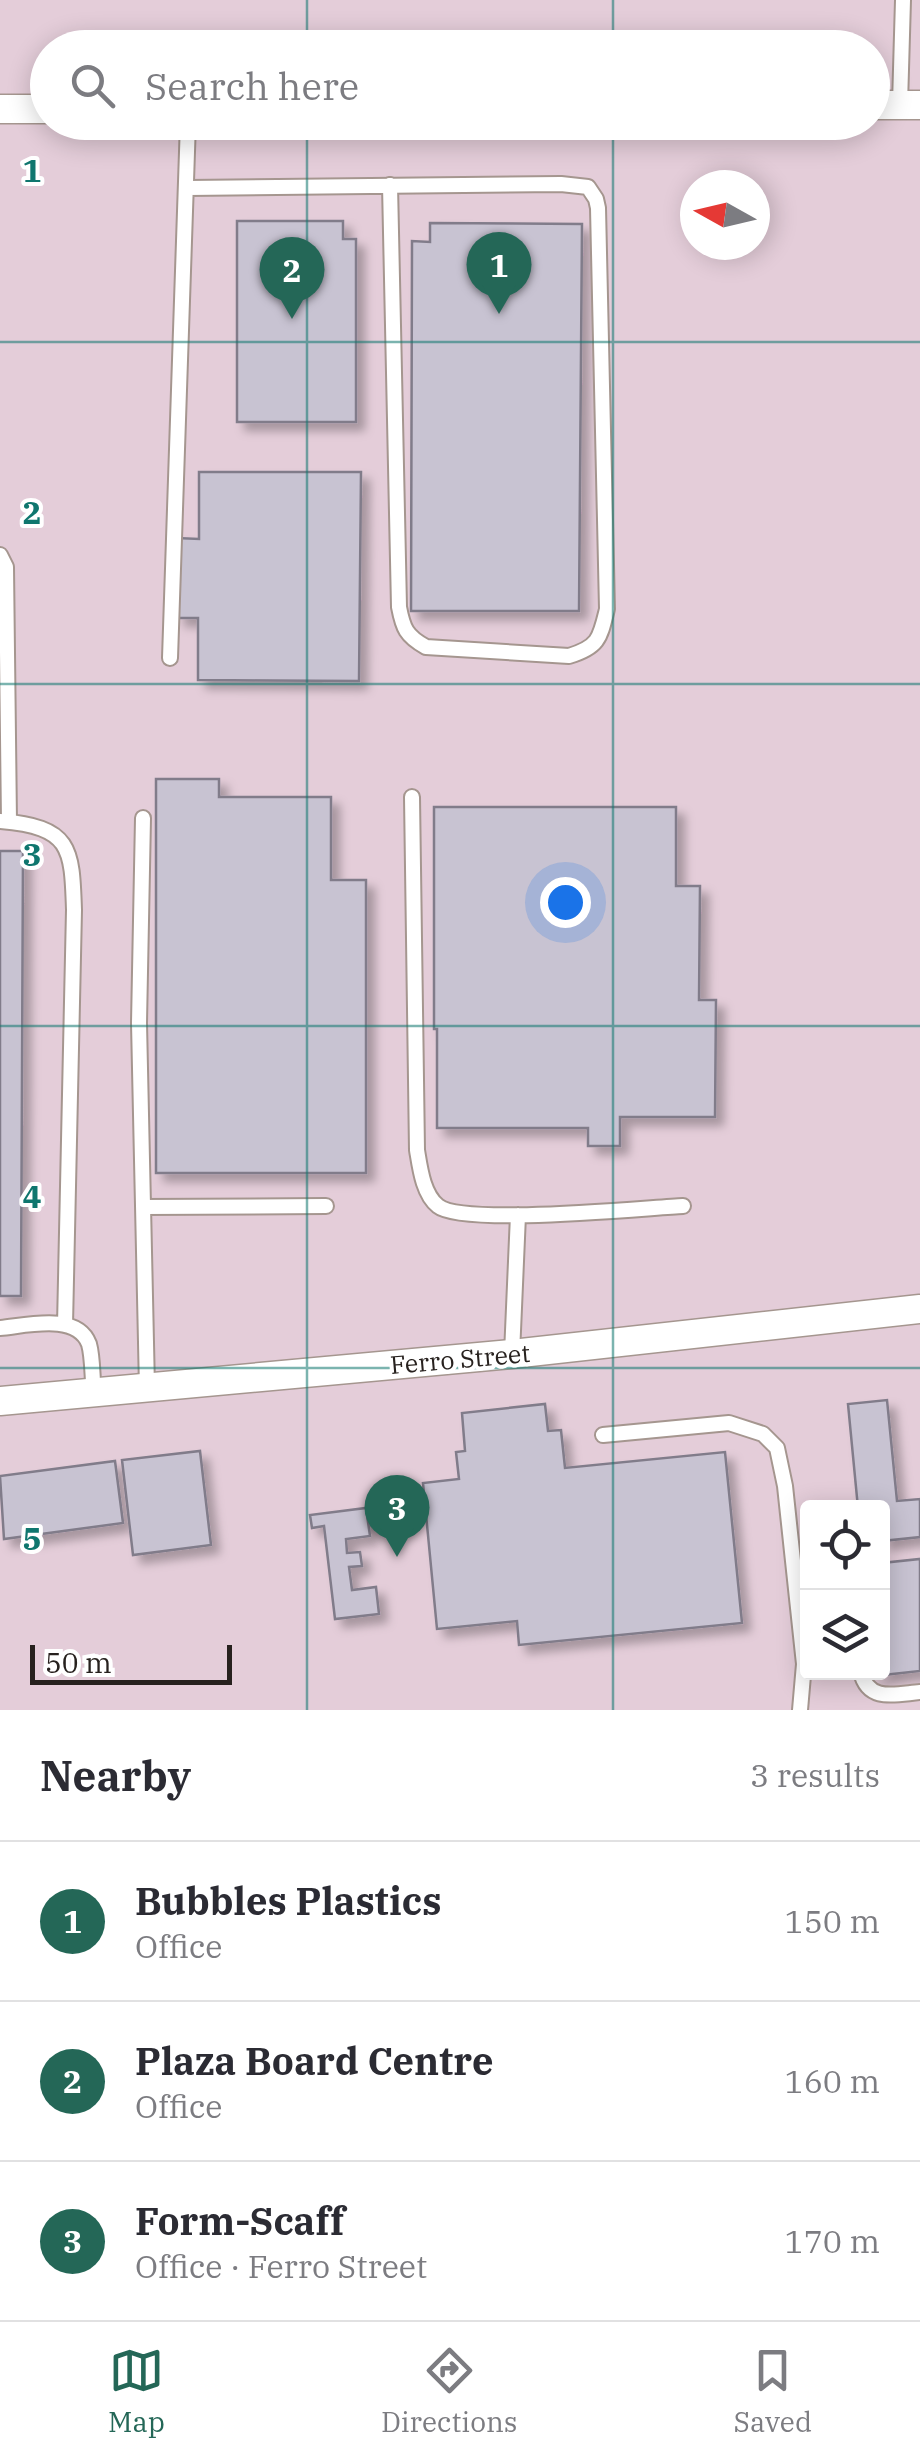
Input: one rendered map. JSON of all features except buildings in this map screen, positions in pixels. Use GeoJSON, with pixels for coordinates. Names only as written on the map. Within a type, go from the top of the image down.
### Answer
{"type":"FeatureCollection","features":[{"type":"Feature","properties":{"kind":"street"},"geometry":{"type":"LineString","coordinates":[[0,109],[30,109]]}},
{"type":"Feature","properties":{"kind":"street","name":"Ferro Street"},"geometry":{"type":"LineString","coordinates":[[0,1401],[512,1354],[920,1308]]}},
{"type":"Feature","properties":{"kind":"lane"},"geometry":{"type":"LineString","coordinates":[[898,105],[903,0]]}},
{"type":"Feature","properties":{"kind":"lane"},"geometry":{"type":"LineString","coordinates":[[170,658],[188,140]]}},
{"type":"Feature","properties":{"kind":"lane"},"geometry":{"type":"LineString","coordinates":[[188,188],[390,184],[579,184],[588,188],[596,199],[608,609],[601,636],[588,650],[569,656],[426,647],[410,638],[404,629],[399,607],[390,184]]}},
{"type":"Feature","properties":{"kind":"lane"},"geometry":{"type":"LineString","coordinates":[[0,555],[6,567],[4,822],[35,826],[52,834],[66,845],[72,860],[65,1325]]}},
{"type":"Feature","properties":{"kind":"lane"},"geometry":{"type":"LineString","coordinates":[[412,797],[420,1165],[434,1203],[453,1214],[518,1215],[683,1206]]}},
{"type":"Feature","properties":{"kind":"lane"},"geometry":{"type":"LineString","coordinates":[[143,818],[139,1023],[147,1388]]}},
{"type":"Feature","properties":{"kind":"lane"},"geometry":{"type":"LineString","coordinates":[[143,1207],[326,1206]]}},
{"type":"Feature","properties":{"kind":"lane"},"geometry":{"type":"LineString","coordinates":[[512,1354],[518,1215]]}},
{"type":"Feature","properties":{"kind":"lane"},"geometry":{"type":"LineString","coordinates":[[0,1328],[65,1325],[81,1333],[88,1344],[94,1393]]}},
{"type":"Feature","properties":{"kind":"lane"},"geometry":{"type":"LineString","coordinates":[[602,1435],[729,1423],[764,1434],[777,1448],[785,1486],[804,1664],[800,1710]]}},
{"type":"Feature","properties":{"kind":"lane"},"geometry":{"type":"LineString","coordinates":[[864,1680],[867,1688],[878,1695],[920,1692]]}},
{"type":"Feature","properties":{"kind":"shaded area"},"geometry":{"type":"Polygon","coordinates":[[[0,0],[920,0],[920,1710],[0,1710],[0,0]]]}},
{"type":"Feature","properties":{"kind":"place","name":"Bubbles Plastics"},"geometry":{"type":"Point","coordinates":[499,314]}},
{"type":"Feature","properties":{"kind":"place","name":"Plaza Board Centre"},"geometry":{"type":"Point","coordinates":[292,319]}},
{"type":"Feature","properties":{"kind":"place","name":"Form-Scaff"},"geometry":{"type":"Point","coordinates":[397,1557]}}]}
